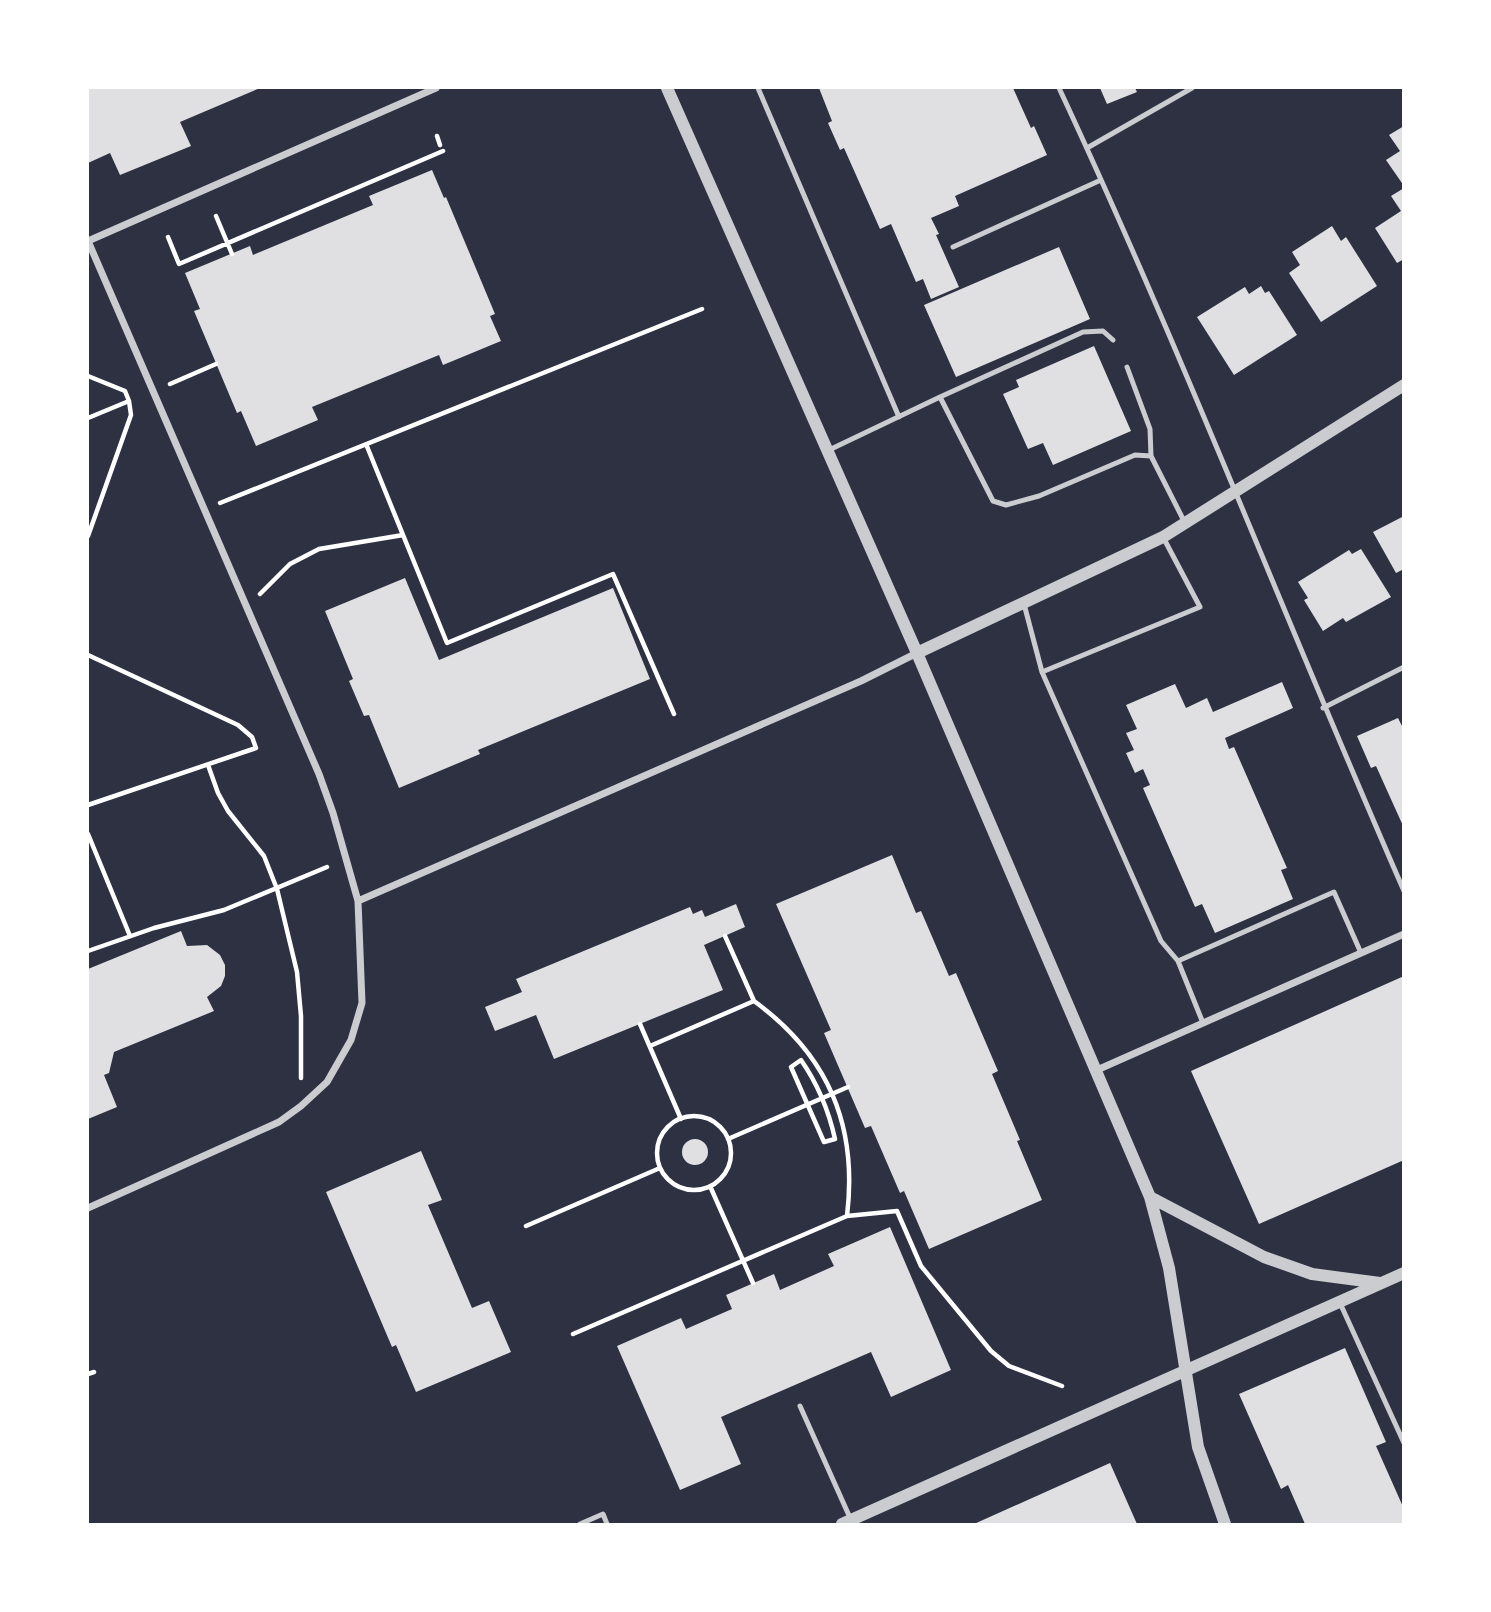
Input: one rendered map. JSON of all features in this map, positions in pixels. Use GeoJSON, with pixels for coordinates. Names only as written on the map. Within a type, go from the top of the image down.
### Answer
{"type":"FeatureCollection","features":[{"type":"Feature","properties":{"kind":"street"},"geometry":{"type":"LineString","coordinates":[[88,1208],[279,1122],[302,1106],[327,1083],[351,1040],[362,1003],[358,901],[347,858],[319,774],[88,241],[436,88]]}},
{"type":"Feature","properties":{"kind":"street"},"geometry":{"type":"LineString","coordinates":[[667,88],[917,653],[1150,1197],[1169,1268],[1198,1447],[1225,1524]]}},
{"type":"Feature","properties":{"kind":"street"},"geometry":{"type":"LineString","coordinates":[[358,901],[861,681],[1163,537],[1404,385]]}},
{"type":"Feature","properties":{"kind":"street"},"geometry":{"type":"LineString","coordinates":[[1097,1070],[1404,934]]}},
{"type":"Feature","properties":{"kind":"street"},"geometry":{"type":"LineString","coordinates":[[1150,1197],[1264,1257],[1312,1274],[1381,1283]]}},
{"type":"Feature","properties":{"kind":"street"},"geometry":{"type":"LineString","coordinates":[[846,1522],[1404,1273]]}},
{"type":"Feature","properties":{"kind":"lane"},"geometry":{"type":"LineString","coordinates":[[758,88],[899,417]]}},
{"type":"Feature","properties":{"kind":"lane"},"geometry":{"type":"LineString","coordinates":[[1059,88],[1101,180],[1404,891]]}},
{"type":"Feature","properties":{"kind":"lane"},"geometry":{"type":"LineString","coordinates":[[1087,148],[1192,88]]}},
{"type":"Feature","properties":{"kind":"lane"},"geometry":{"type":"LineString","coordinates":[[953,247],[1101,180]]}},
{"type":"Feature","properties":{"kind":"lane"},"geometry":{"type":"LineString","coordinates":[[828,451],[1083,332],[1103,331],[1113,340]]}},
{"type":"Feature","properties":{"kind":"lane"},"geometry":{"type":"LineString","coordinates":[[1127,367],[1150,429],[1151,456],[1185,523]]}},
{"type":"Feature","properties":{"kind":"lane"},"geometry":{"type":"LineString","coordinates":[[940,397],[993,501],[1006,505],[1039,496],[1135,455],[1151,456]]}},
{"type":"Feature","properties":{"kind":"lane"},"geometry":{"type":"LineString","coordinates":[[1042,673],[1200,607],[1163,537]]}},
{"type":"Feature","properties":{"kind":"lane"},"geometry":{"type":"LineString","coordinates":[[1024,604],[1042,673],[1161,942],[1178,961],[1203,1023]]}},
{"type":"Feature","properties":{"kind":"lane"},"geometry":{"type":"LineString","coordinates":[[1324,708],[1404,667]]}},
{"type":"Feature","properties":{"kind":"lane"},"geometry":{"type":"LineString","coordinates":[[1178,961],[1334,892],[1361,953]]}},
{"type":"Feature","properties":{"kind":"lane"},"geometry":{"type":"LineString","coordinates":[[1340,1302],[1404,1443]]}},
{"type":"Feature","properties":{"kind":"lane"},"geometry":{"type":"LineString","coordinates":[[800,1406],[846,1522]]}},
{"type":"Feature","properties":{"kind":"lane"},"geometry":{"type":"LineString","coordinates":[[580,1524],[603,1514],[607,1524]]}},
{"type":"Feature","properties":{"kind":"path"},"geometry":{"type":"LineString","coordinates":[[168,237],[179,264],[441,148],[437,136]]}},
{"type":"Feature","properties":{"kind":"path"},"geometry":{"type":"LineString","coordinates":[[216,216],[232,254]]}},
{"type":"Feature","properties":{"kind":"path"},"geometry":{"type":"LineString","coordinates":[[220,504],[702,309]]}},
{"type":"Feature","properties":{"kind":"path"},"geometry":{"type":"LineString","coordinates":[[169,384],[216,364]]}},
{"type":"Feature","properties":{"kind":"path"},"geometry":{"type":"LineString","coordinates":[[88,376],[125,391],[131,415],[88,536]]}},
{"type":"Feature","properties":{"kind":"path"},"geometry":{"type":"LineString","coordinates":[[88,418],[129,401]]}},
{"type":"Feature","properties":{"kind":"path"},"geometry":{"type":"LineString","coordinates":[[366,444],[447,643],[613,574],[674,714]]}},
{"type":"Feature","properties":{"kind":"path"},"geometry":{"type":"LineString","coordinates":[[258,595],[290,565],[319,548],[402,535]]}},
{"type":"Feature","properties":{"kind":"path"},"geometry":{"type":"LineString","coordinates":[[88,655],[238,725],[252,737],[256,748],[88,805]]}},
{"type":"Feature","properties":{"kind":"path"},"geometry":{"type":"LineString","coordinates":[[208,765],[228,811],[264,856],[277,889],[298,972],[302,1106]]}},
{"type":"Feature","properties":{"kind":"path"},"geometry":{"type":"LineString","coordinates":[[88,834],[130,936]]}},
{"type":"Feature","properties":{"kind":"path"},"geometry":{"type":"LineString","coordinates":[[88,951],[130,936],[224,910],[347,858]]}},
{"type":"Feature","properties":{"kind":"path"},"geometry":{"type":"LineString","coordinates":[[726,936],[754,1001],[778,1019],[800,1041],[833,1093],[847,1141],[850,1191],[847,1216]]}},
{"type":"Feature","properties":{"kind":"path"},"geometry":{"type":"LineString","coordinates":[[650,1046],[754,1001]]}},
{"type":"Feature","properties":{"kind":"path"},"geometry":{"type":"LineString","coordinates":[[640,1024],[681,1119]]}},
{"type":"Feature","properties":{"kind":"path"},"geometry":{"type":"LineString","coordinates":[[801,1060],[821,1098],[835,1139],[824,1142],[809,1104],[791,1067],[801,1060]]}},
{"type":"Feature","properties":{"kind":"path"},"geometry":{"type":"LineString","coordinates":[[728,1139],[848,1087]]}},
{"type":"Feature","properties":{"kind":"path"},"geometry":{"type":"LineString","coordinates":[[697,1116],[712,1121],[728,1139],[729,1166],[710,1186],[691,1190],[682,1188],[673,1183],[660,1168],[660,1139],[665,1131],[681,1119],[697,1116]]}},
{"type":"Feature","properties":{"kind":"path"},"geometry":{"type":"LineString","coordinates":[[527,1226],[660,1168]]}},
{"type":"Feature","properties":{"kind":"path"},"geometry":{"type":"LineString","coordinates":[[710,1186],[752,1283]]}},
{"type":"Feature","properties":{"kind":"path"},"geometry":{"type":"LineString","coordinates":[[573,1334],[847,1216],[897,1211],[921,1266],[991,1351],[1009,1366],[1062,1385]]}},
{"type":"Feature","properties":{"kind":"path"},"geometry":{"type":"LineString","coordinates":[[88,1374],[94,1371]]}},
{"type":"Feature","properties":{"kind":"building"},"geometry":{"type":"Polygon","coordinates":[[[88,88],[260,88],[180,122],[191,146],[120,175],[110,153],[88,163],[88,88]]]}},
{"type":"Feature","properties":{"kind":"building"},"geometry":{"type":"Polygon","coordinates":[[[819,88],[1013,88],[1047,155],[955,196],[959,206],[931,218],[959,287],[931,299],[923,279],[916,282],[891,224],[880,229],[844,148],[840,150],[828,123],[832,121],[819,88]]]}},
{"type":"Feature","properties":{"kind":"building"},"geometry":{"type":"Polygon","coordinates":[[[1100,88],[1135,88],[1137,92],[1107,104],[1100,88]]]}},
{"type":"Feature","properties":{"kind":"building"},"geometry":{"type":"Polygon","coordinates":[[[1404,126],[1404,186],[1386,160],[1400,151],[1389,135],[1404,126]]]}},
{"type":"Feature","properties":{"kind":"building"},"geometry":{"type":"Polygon","coordinates":[[[432,170],[495,314],[490,316],[501,341],[443,365],[439,355],[312,407],[318,420],[256,446],[241,411],[237,413],[194,311],[200,309],[185,273],[250,246],[253,255],[373,205],[369,196],[432,170]]]}},
{"type":"Feature","properties":{"kind":"building"},"geometry":{"type":"Polygon","coordinates":[[[1404,188],[1404,259],[1397,263],[1375,228],[1401,211],[1391,196],[1404,188]]]}},
{"type":"Feature","properties":{"kind":"building"},"geometry":{"type":"Polygon","coordinates":[[[1332,226],[1341,241],[1346,237],[1377,286],[1321,322],[1289,273],[1300,265],[1292,252],[1332,226]]]}},
{"type":"Feature","properties":{"kind":"building"},"geometry":{"type":"Polygon","coordinates":[[[1059,247],[1090,319],[956,377],[924,305],[1059,247]]]}},
{"type":"Feature","properties":{"kind":"building"},"geometry":{"type":"Polygon","coordinates":[[[1261,286],[1265,293],[1269,291],[1297,335],[1234,375],[1197,317],[1245,287],[1249,294],[1261,286]]]}},
{"type":"Feature","properties":{"kind":"building"},"geometry":{"type":"Polygon","coordinates":[[[1094,346],[1131,431],[1053,465],[1043,443],[1028,449],[1003,394],[1019,387],[1016,380],[1094,346]]]}},
{"type":"Feature","properties":{"kind":"building"},"geometry":{"type":"Polygon","coordinates":[[[1404,516],[1404,569],[1396,573],[1373,532],[1404,516]]]}},
{"type":"Feature","properties":{"kind":"building"},"geometry":{"type":"Polygon","coordinates":[[[1361,549],[1391,597],[1346,622],[1343,618],[1323,631],[1304,600],[1308,598],[1298,582],[1349,550],[1352,554],[1361,549]]]}},
{"type":"Feature","properties":{"kind":"building"},"geometry":{"type":"Polygon","coordinates":[[[405,578],[439,660],[613,588],[650,679],[478,750],[480,754],[399,788],[369,715],[364,716],[349,681],[353,679],[325,611],[405,578]]]}},
{"type":"Feature","properties":{"kind":"building"},"geometry":{"type":"Polygon","coordinates":[[[1282,682],[1293,708],[1225,738],[1229,749],[1234,747],[1287,868],[1281,870],[1293,899],[1215,933],[1202,904],[1195,907],[1143,788],[1150,785],[1143,769],[1135,773],[1126,753],[1134,750],[1126,733],[1137,729],[1126,705],[1175,684],[1186,708],[1207,698],[1213,712],[1282,682]]]}},
{"type":"Feature","properties":{"kind":"building"},"geometry":{"type":"Polygon","coordinates":[[[1398,718],[1404,730],[1404,828],[1376,766],[1371,768],[1357,736],[1398,718]]]}},
{"type":"Feature","properties":{"kind":"building"},"geometry":{"type":"Polygon","coordinates":[[[892,855],[916,913],[921,911],[949,976],[956,973],[998,1071],[992,1074],[1042,1200],[929,1249],[904,1191],[900,1193],[871,1126],[865,1128],[824,1033],[831,1030],[776,904],[892,855]]]}},
{"type":"Feature","properties":{"kind":"building"},"geometry":{"type":"Polygon","coordinates":[[[736,904],[745,927],[704,945],[723,990],[554,1059],[536,1015],[495,1031],[485,1007],[522,992],[516,979],[690,907],[693,914],[702,910],[705,917],[736,904]]]}},
{"type":"Feature","properties":{"kind":"building"},"geometry":{"type":"Polygon","coordinates":[[[181,931],[187,946],[207,945],[220,955],[225,965],[221,986],[207,997],[214,1011],[114,1052],[109,1073],[104,1075],[117,1107],[88,1119],[88,969],[181,931]]]}},
{"type":"Feature","properties":{"kind":"building"},"geometry":{"type":"Polygon","coordinates":[[[1404,976],[1404,1160],[1259,1224],[1191,1071],[1404,976]]]}},
{"type":"Feature","properties":{"kind":"building"},"geometry":{"type":"Polygon","coordinates":[[[695,1139],[704,1143],[708,1152],[704,1161],[695,1165],[686,1161],[682,1152],[686,1143],[695,1139]]]}},
{"type":"Feature","properties":{"kind":"building"},"geometry":{"type":"Polygon","coordinates":[[[421,1151],[442,1200],[428,1205],[472,1308],[489,1301],[511,1352],[416,1392],[396,1345],[392,1347],[326,1192],[421,1151]]]}},
{"type":"Feature","properties":{"kind":"building"},"geometry":{"type":"Polygon","coordinates":[[[890,1227],[951,1370],[891,1397],[871,1352],[721,1417],[741,1464],[680,1490],[617,1346],[681,1318],[686,1329],[732,1309],[726,1295],[774,1274],[780,1290],[834,1266],[828,1254],[890,1227]]]}},
{"type":"Feature","properties":{"kind":"building"},"geometry":{"type":"Polygon","coordinates":[[[1345,1348],[1386,1442],[1376,1446],[1404,1509],[1404,1524],[1305,1524],[1288,1485],[1281,1489],[1239,1394],[1345,1348]]]}},
{"type":"Feature","properties":{"kind":"building"},"geometry":{"type":"Polygon","coordinates":[[[1110,1463],[1137,1524],[974,1524],[1110,1463]]]}}]}
